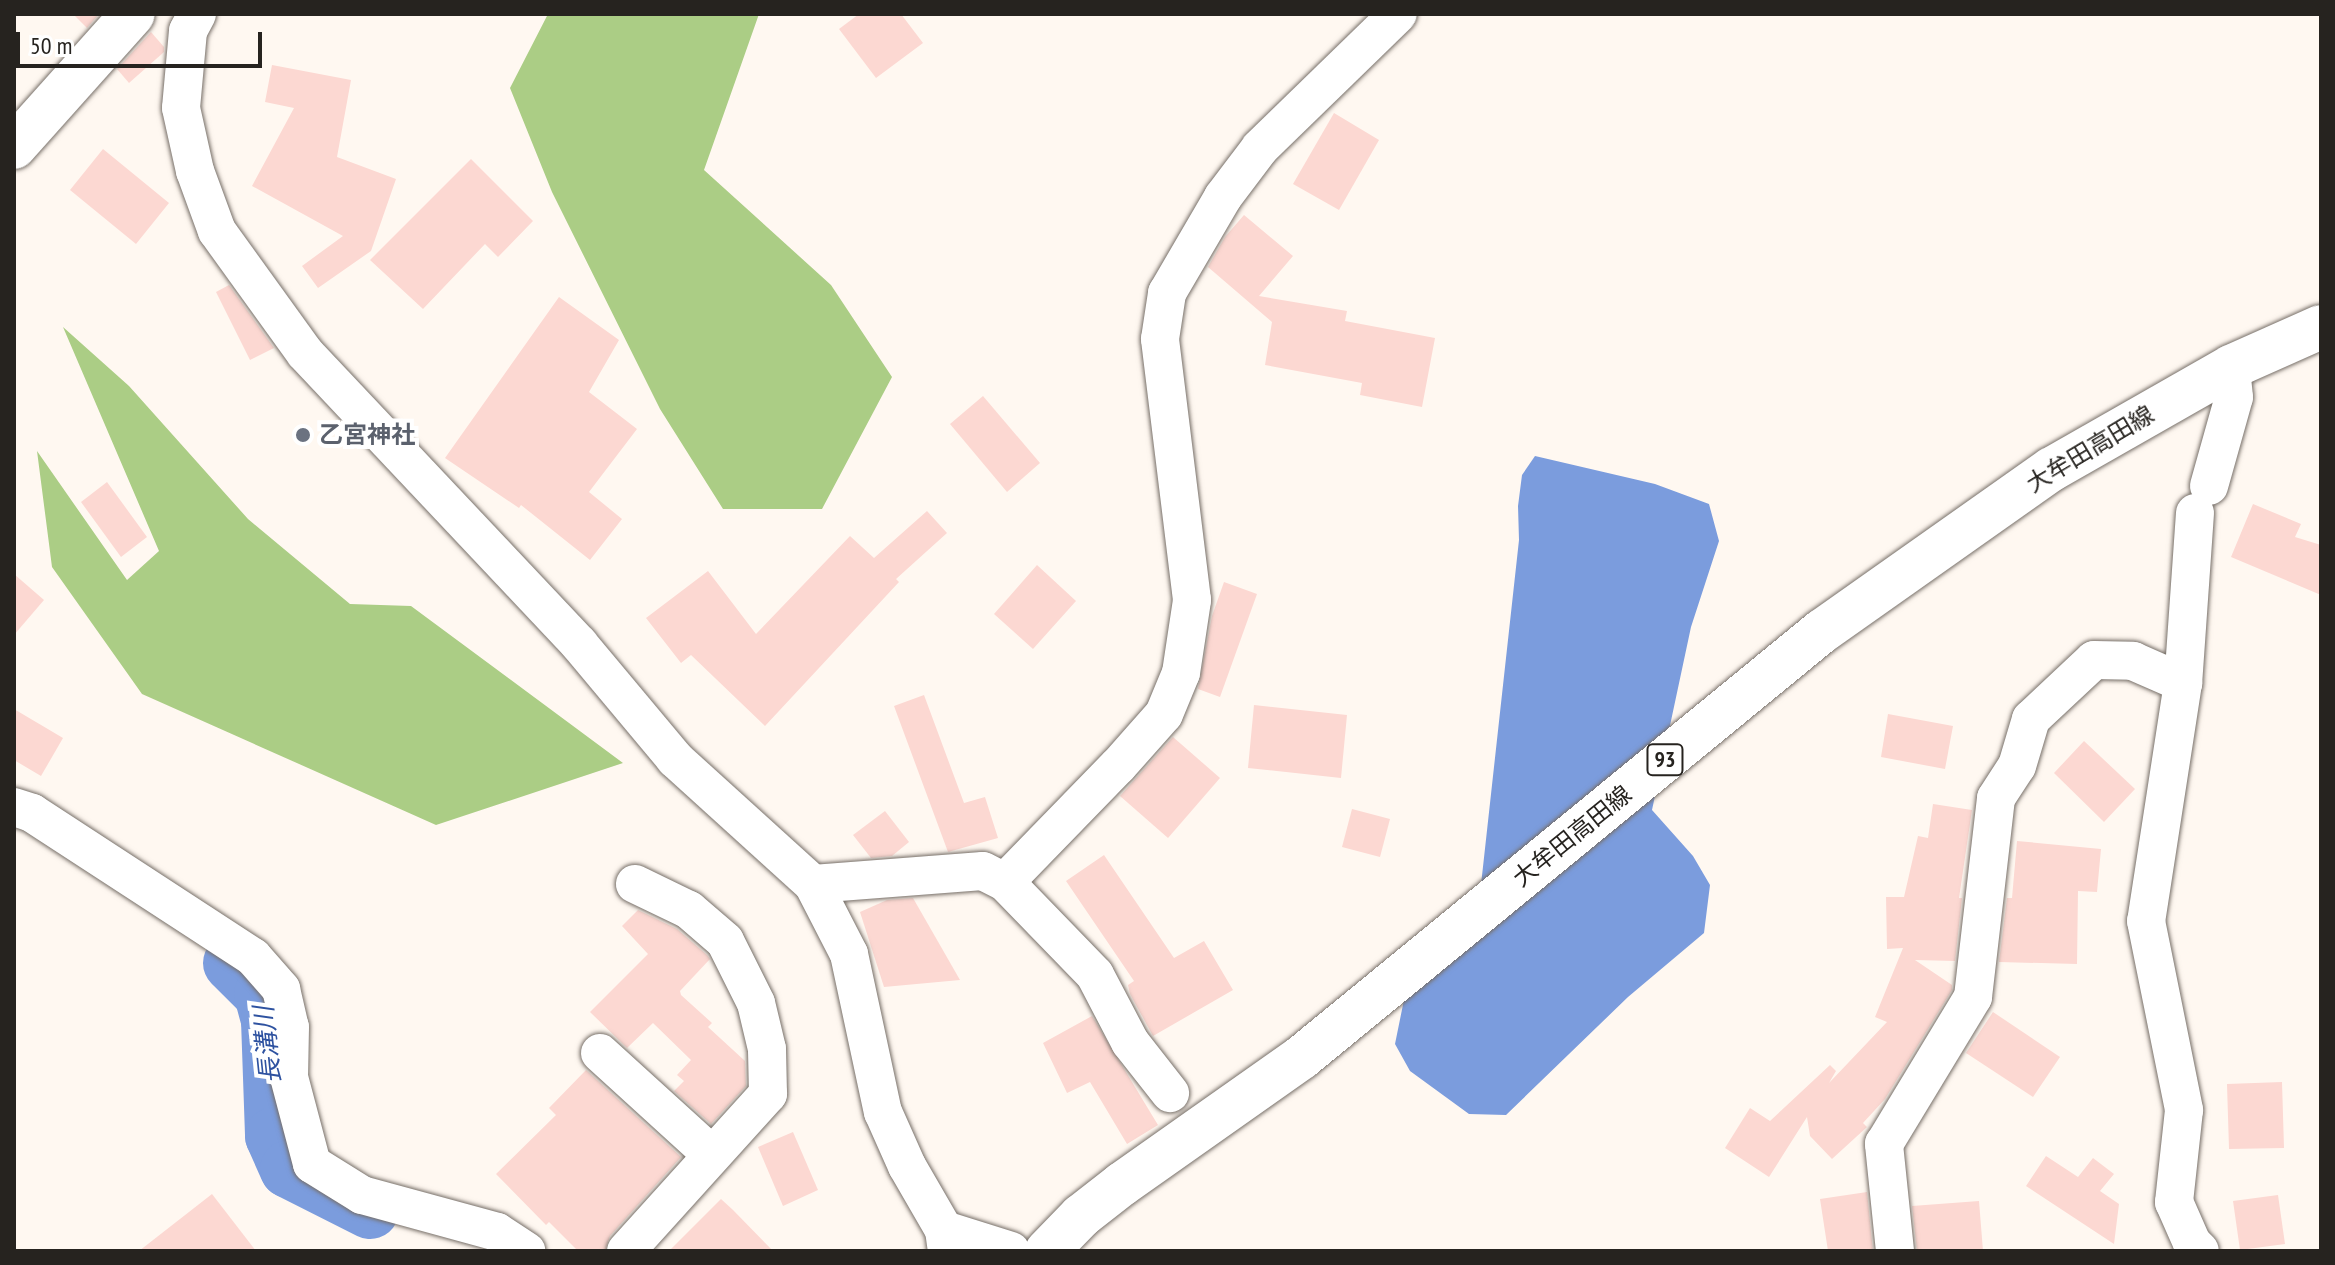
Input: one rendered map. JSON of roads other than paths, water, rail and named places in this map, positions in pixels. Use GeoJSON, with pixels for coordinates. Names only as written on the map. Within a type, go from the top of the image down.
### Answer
{"type":"FeatureCollection","features":[{"type":"Feature","properties":{"kind":"main road"},"geometry":{"type":"LineString","coordinates":[[14,147],[133,14]]}},
{"type":"Feature","properties":{"kind":"main road","name":"大牟田高田線"},"geometry":{"type":"LineString","coordinates":[[1047,1251],[1081,1216],[1122,1184],[1302,1057],[1822,631],[2052,469],[2231,367],[2321,327]]}},
{"type":"Feature","properties":{"kind":"street"},"geometry":{"type":"LineString","coordinates":[[197,14],[188,31],[181,108],[195,171],[217,231],[305,353],[579,644],[675,759],[813,884],[849,954],[883,1112],[946,1240],[1011,1251]]}},
{"type":"Feature","properties":{"kind":"street"},"geometry":{"type":"LineString","coordinates":[[1005,882],[1164,714],[1181,673],[1192,600],[1160,339],[1167,293],[1223,197],[1260,148],[1398,14]]}},
{"type":"Feature","properties":{"kind":"street"},"geometry":{"type":"LineString","coordinates":[[2200,1251],[2192,1243],[2174,1202],[2184,1110],[2146,921],[2183,683],[2202,499],[2234,397],[2231,367]]}},
{"type":"Feature","properties":{"kind":"street"},"geometry":{"type":"LineString","coordinates":[[1895,1251],[1884,1144],[1973,997],[1996,798],[2017,766],[2031,719],[2094,660],[2133,661],[2183,683]]}},
{"type":"Feature","properties":{"kind":"street"},"geometry":{"type":"LineString","coordinates":[[14,807],[32,813],[253,957],[281,989],[290,1027],[289,1077],[312,1164],[362,1195],[497,1232],[526,1251]]}},
{"type":"Feature","properties":{"kind":"street"},"geometry":{"type":"LineString","coordinates":[[813,884],[983,871],[1005,882],[1095,975],[1130,1042],[1170,1093]]}},
{"type":"Feature","properties":{"kind":"street"},"geometry":{"type":"LineString","coordinates":[[626,1251],[768,1094],[767,1049],[756,1003],[725,941],[689,910],[635,884]]}},
{"type":"Feature","properties":{"kind":"street"},"geometry":{"type":"LineString","coordinates":[[600,1053],[712,1155]]}},
{"type":"Feature","properties":{"kind":"water"},"geometry":{"type":"Polygon","coordinates":[[[1535,456],[1655,484],[1709,504],[1719,541],[1691,627],[1652,810],[1693,856],[1710,885],[1704,933],[1628,997],[1506,1115],[1469,1114],[1410,1071],[1395,1044],[1408,980],[1479,903],[1519,540],[1518,506],[1522,475],[1535,456]]]}},
{"type":"Feature","properties":{"kind":"waterway","name":"長溝川"},"geometry":{"type":"LineString","coordinates":[[232,963],[263,994],[270,1020],[274,1136],[289,1169],[370,1210]]}},
{"type":"Feature","properties":{"kind":"place","name":"乙宮神社"},"geometry":{"type":"Point","coordinates":[303,435]}}]}
